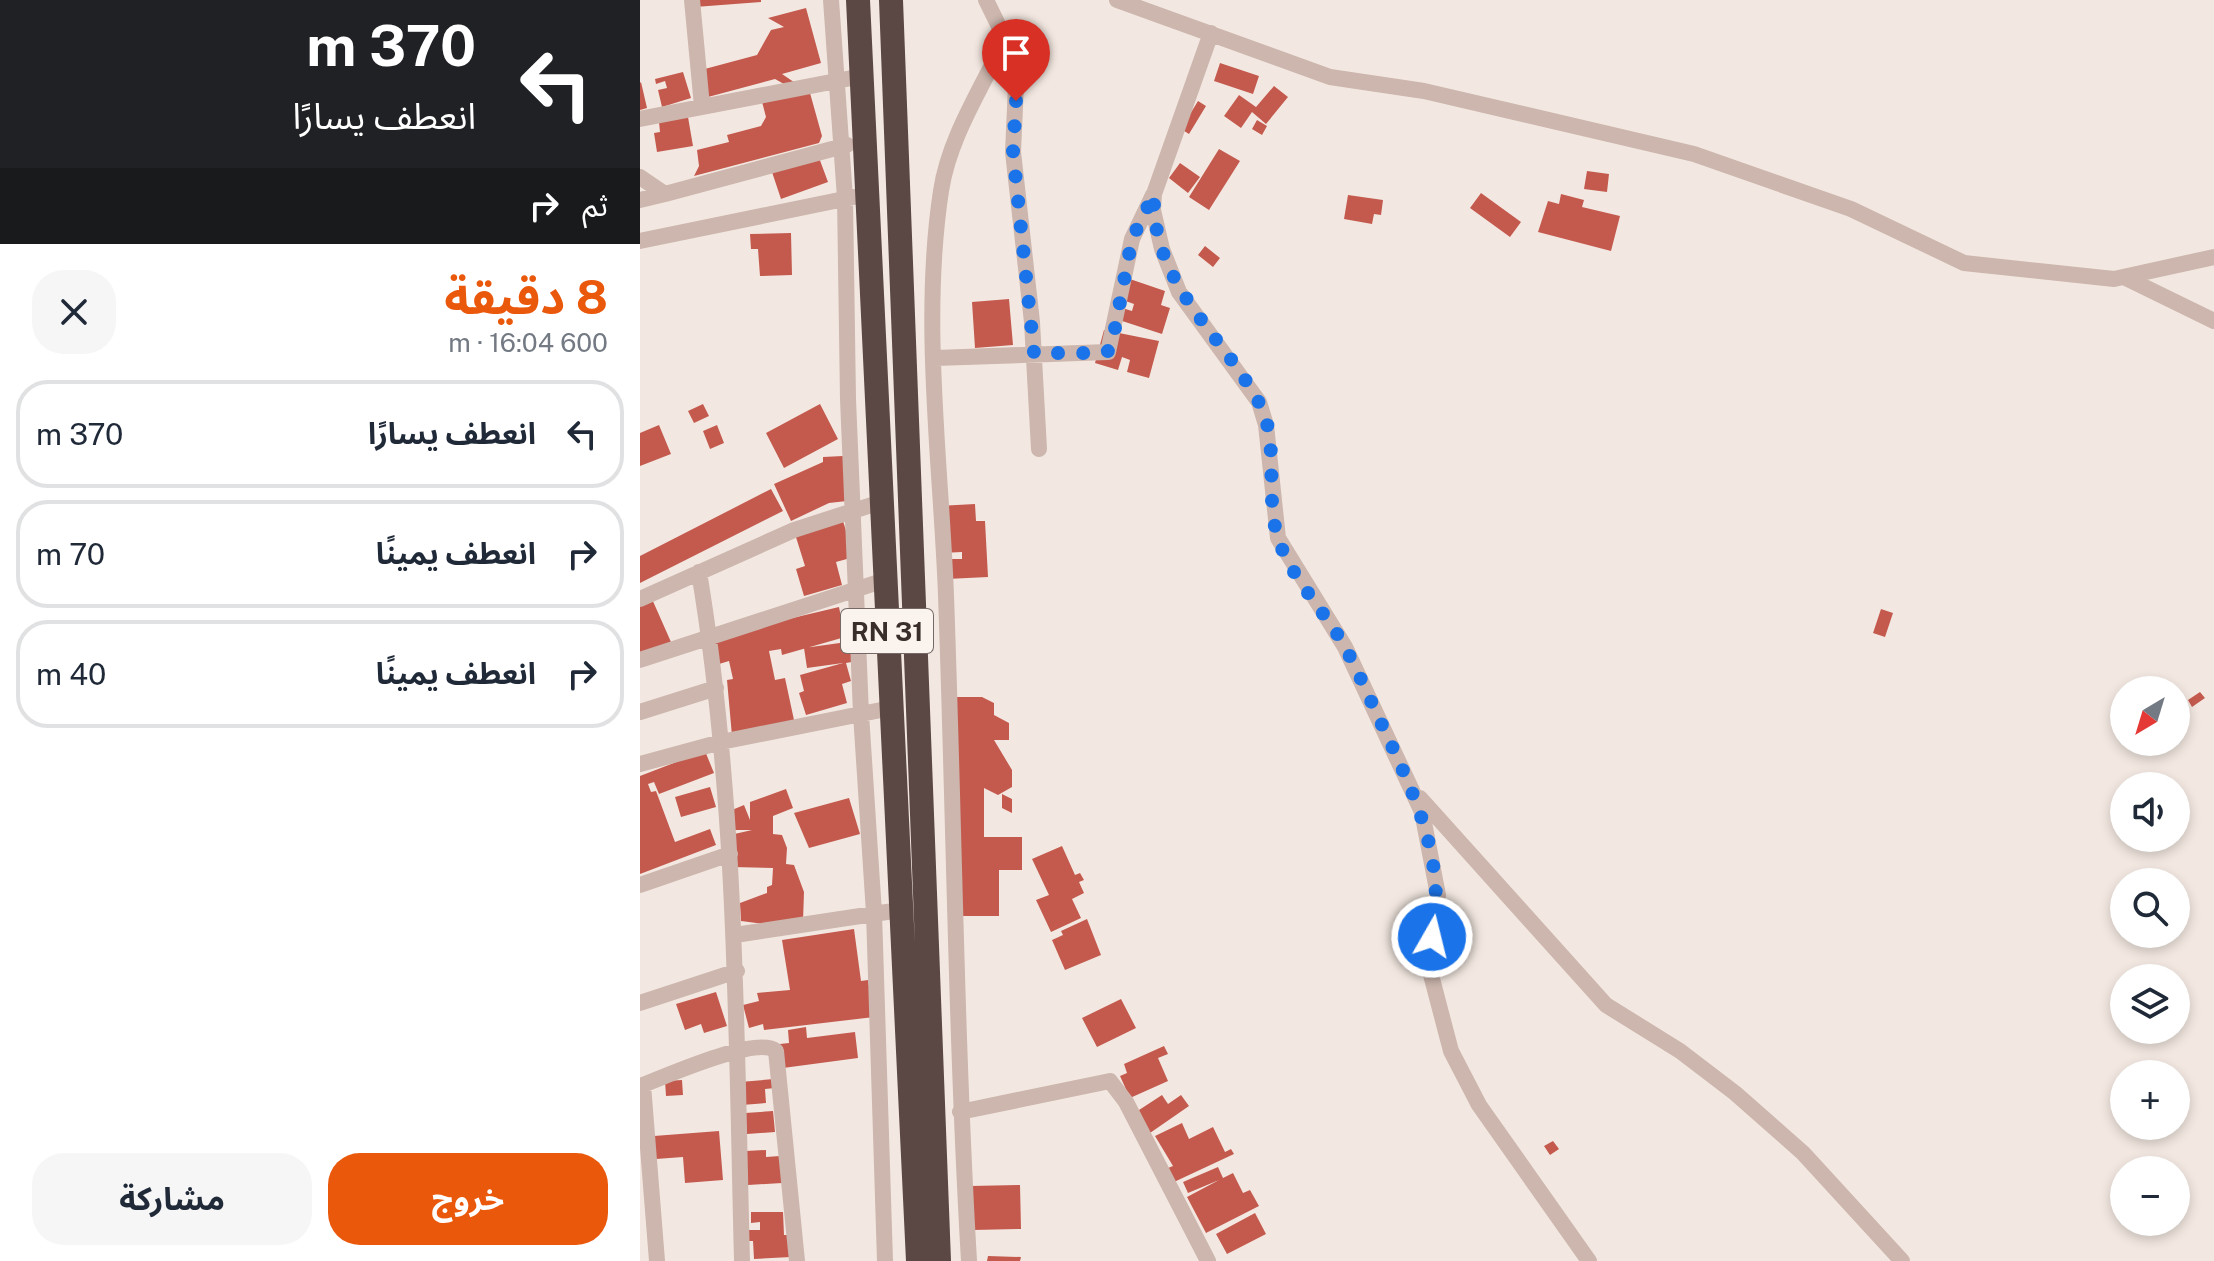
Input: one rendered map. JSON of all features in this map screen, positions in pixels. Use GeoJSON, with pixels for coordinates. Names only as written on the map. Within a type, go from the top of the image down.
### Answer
{"type":"FeatureCollection","features":[{"type":"Feature","properties":{"kind":"highway","name":"RN 31"},"geometry":{"type":"LineString","coordinates":[[858,0],[865,142],[856,196],[881,502],[918,1261]]}},
{"type":"Feature","properties":{"kind":"highway","name":"RN 31"},"geometry":{"type":"LineString","coordinates":[[891,0],[939,1261]]}},
{"type":"Feature","properties":{"kind":"street"},"geometry":{"type":"LineString","coordinates":[[692,0],[702,106]]}},
{"type":"Feature","properties":{"kind":"street"},"geometry":{"type":"LineString","coordinates":[[831,0],[840,147],[856,196],[848,399],[855,510],[861,714],[874,913],[885,1261]]}},
{"type":"Feature","properties":{"kind":"street"},"geometry":{"type":"LineString","coordinates":[[986,0],[1017,63],[1013,152],[1034,353],[1039,449]]}},
{"type":"Feature","properties":{"kind":"street"},"geometry":{"type":"LineString","coordinates":[[1117,0],[1330,77],[1424,91],[1694,154],[1851,209],[1964,263],[2098,279],[2126,278],[2194,259],[2214,257]]}},
{"type":"Feature","properties":{"kind":"street"},"geometry":{"type":"LineString","coordinates":[[935,358],[1105,353],[1111,349],[1132,239],[1154,194],[1211,33]]}},
{"type":"Feature","properties":{"kind":"street"},"geometry":{"type":"LineString","coordinates":[[969,1261],[960,1112],[946,609],[935,358],[936,247],[947,160],[1006,37]]}},
{"type":"Feature","properties":{"kind":"street"},"geometry":{"type":"LineString","coordinates":[[640,119],[862,76]]}},
{"type":"Feature","properties":{"kind":"street"},"geometry":{"type":"LineString","coordinates":[[640,200],[865,142]]}},
{"type":"Feature","properties":{"kind":"street"},"geometry":{"type":"LineString","coordinates":[[640,177],[665,194]]}},
{"type":"Feature","properties":{"kind":"street"},"geometry":{"type":"LineString","coordinates":[[1154,194],[1153,210],[1162,249],[1179,292],[1259,402],[1266,425],[1278,538],[1345,647],[1425,823],[1438,904],[1430,971],[1451,1051],[1479,1105],[1589,1261]]}},
{"type":"Feature","properties":{"kind":"street"},"geometry":{"type":"LineString","coordinates":[[640,241],[856,196]]}},
{"type":"Feature","properties":{"kind":"street"},"geometry":{"type":"LineString","coordinates":[[2126,278],[2214,321]]}},
{"type":"Feature","properties":{"kind":"street"},"geometry":{"type":"LineString","coordinates":[[640,599],[794,530],[881,502]]}},
{"type":"Feature","properties":{"kind":"street"},"geometry":{"type":"LineString","coordinates":[[699,572],[716,688],[730,854],[737,971],[742,1261]]}},
{"type":"Feature","properties":{"kind":"street"},"geometry":{"type":"LineString","coordinates":[[640,660],[885,580]]}},
{"type":"Feature","properties":{"kind":"street"},"geometry":{"type":"LineString","coordinates":[[640,712],[716,688]]}},
{"type":"Feature","properties":{"kind":"street"},"geometry":{"type":"LineString","coordinates":[[640,764],[721,742],[891,708]]}},
{"type":"Feature","properties":{"kind":"street"},"geometry":{"type":"LineString","coordinates":[[1413,791],[1606,1005],[1680,1051],[1747,1103],[1803,1153],[1902,1261]]}},
{"type":"Feature","properties":{"kind":"street"},"geometry":{"type":"LineString","coordinates":[[640,885],[730,854]]}},
{"type":"Feature","properties":{"kind":"street"},"geometry":{"type":"LineString","coordinates":[[735,935],[900,910]]}},
{"type":"Feature","properties":{"kind":"street"},"geometry":{"type":"LineString","coordinates":[[640,1003],[737,971]]}},
{"type":"Feature","properties":{"kind":"street"},"geometry":{"type":"LineString","coordinates":[[657,1261],[646,1194],[642,1086],[737,1051],[765,1045],[778,1054],[797,1261]]}},
{"type":"Feature","properties":{"kind":"street"},"geometry":{"type":"LineString","coordinates":[[960,1112],[1110,1081],[1126,1102],[1208,1261]]}},
{"type":"Feature","properties":{"kind":"building"},"geometry":{"type":"Polygon","coordinates":[[[694,0],[761,0],[761,2],[695,7],[694,0]]]}},
{"type":"Feature","properties":{"kind":"building"},"geometry":{"type":"Polygon","coordinates":[[[806,8],[821,63],[782,74],[810,93],[822,136],[819,143],[694,176],[699,166],[697,150],[729,142],[727,135],[761,126],[766,117],[761,98],[784,84],[775,79],[708,97],[701,70],[757,55],[771,30],[784,27],[768,18],[806,8]]]}},
{"type":"Feature","properties":{"kind":"building"},"geometry":{"type":"Polygon","coordinates":[[[1220,63],[1259,76],[1253,94],[1214,81],[1220,63]]]}},
{"type":"Feature","properties":{"kind":"building"},"geometry":{"type":"Polygon","coordinates":[[[683,72],[691,98],[662,107],[658,90],[667,88],[665,81],[656,84],[655,79],[683,72]]]}},
{"type":"Feature","properties":{"kind":"building"},"geometry":{"type":"Polygon","coordinates":[[[640,83],[647,108],[640,110],[640,83]]]}},
{"type":"Feature","properties":{"kind":"building"},"geometry":{"type":"Polygon","coordinates":[[[1274,86],[1288,97],[1266,124],[1252,112],[1241,128],[1224,116],[1239,95],[1256,107],[1274,86]]]}},
{"type":"Feature","properties":{"kind":"building"},"geometry":{"type":"Polygon","coordinates":[[[1198,101],[1206,106],[1189,134],[1181,129],[1198,101]]]}},
{"type":"Feature","properties":{"kind":"building"},"geometry":{"type":"Polygon","coordinates":[[[688,117],[693,146],[657,152],[654,133],[660,132],[659,122],[688,117]]]}},
{"type":"Feature","properties":{"kind":"building"},"geometry":{"type":"Polygon","coordinates":[[[1257,120],[1267,126],[1262,135],[1252,129],[1257,120]]]}},
{"type":"Feature","properties":{"kind":"building"},"geometry":{"type":"Polygon","coordinates":[[[1219,149],[1240,161],[1209,210],[1189,197],[1219,149]]]}},
{"type":"Feature","properties":{"kind":"building"},"geometry":{"type":"Polygon","coordinates":[[[818,155],[828,182],[781,199],[772,172],[818,155]]]}},
{"type":"Feature","properties":{"kind":"building"},"geometry":{"type":"Polygon","coordinates":[[[1180,163],[1200,177],[1188,193],[1169,178],[1180,163]]]}},
{"type":"Feature","properties":{"kind":"building"},"geometry":{"type":"Polygon","coordinates":[[[1587,171],[1609,174],[1607,192],[1584,189],[1587,171]]]}},
{"type":"Feature","properties":{"kind":"building"},"geometry":{"type":"Polygon","coordinates":[[[1481,193],[1521,222],[1510,237],[1470,208],[1481,193]]]}},
{"type":"Feature","properties":{"kind":"building"},"geometry":{"type":"Polygon","coordinates":[[[1561,194],[1584,200],[1582,207],[1620,216],[1611,251],[1538,232],[1548,201],[1559,204],[1561,194]]]}},
{"type":"Feature","properties":{"kind":"building"},"geometry":{"type":"Polygon","coordinates":[[[1348,195],[1383,200],[1381,215],[1374,214],[1372,224],[1344,219],[1348,195]]]}},
{"type":"Feature","properties":{"kind":"building"},"geometry":{"type":"Polygon","coordinates":[[[791,233],[792,275],[760,276],[758,249],[751,249],[750,234],[791,233]]]}},
{"type":"Feature","properties":{"kind":"building"},"geometry":{"type":"Polygon","coordinates":[[[1205,246],[1220,258],[1213,267],[1198,255],[1205,246]]]}},
{"type":"Feature","properties":{"kind":"building"},"geometry":{"type":"Polygon","coordinates":[[[1124,277],[1165,291],[1161,305],[1170,308],[1162,334],[1116,319],[1119,307],[1132,311],[1134,304],[1117,298],[1124,277]]]}},
{"type":"Feature","properties":{"kind":"building"},"geometry":{"type":"Polygon","coordinates":[[[1009,299],[1013,345],[975,348],[972,302],[1009,299]]]}},
{"type":"Feature","properties":{"kind":"building"},"geometry":{"type":"Polygon","coordinates":[[[1104,330],[1159,341],[1149,378],[1127,372],[1130,360],[1122,357],[1118,370],[1095,363],[1104,330]]]}},
{"type":"Feature","properties":{"kind":"building"},"geometry":{"type":"Polygon","coordinates":[[[703,404],[709,416],[694,423],[688,411],[703,404]]]}},
{"type":"Feature","properties":{"kind":"building"},"geometry":{"type":"Polygon","coordinates":[[[820,404],[838,439],[784,468],[766,433],[820,404]]]}},
{"type":"Feature","properties":{"kind":"building"},"geometry":{"type":"Polygon","coordinates":[[[659,425],[671,454],[640,466],[640,433],[659,425]]]}},
{"type":"Feature","properties":{"kind":"building"},"geometry":{"type":"Polygon","coordinates":[[[717,425],[724,443],[710,449],[703,431],[717,425]]]}},
{"type":"Feature","properties":{"kind":"building"},"geometry":{"type":"Polygon","coordinates":[[[843,456],[847,501],[829,503],[791,521],[774,484],[823,462],[823,457],[843,456]]]}},
{"type":"Feature","properties":{"kind":"building"},"geometry":{"type":"Polygon","coordinates":[[[771,489],[783,511],[640,583],[640,556],[771,489]]]}},
{"type":"Feature","properties":{"kind":"building"},"geometry":{"type":"Polygon","coordinates":[[[975,504],[976,521],[985,521],[988,577],[947,579],[947,559],[962,559],[962,552],[942,553],[938,506],[975,504]]]}},
{"type":"Feature","properties":{"kind":"building"},"geometry":{"type":"Polygon","coordinates":[[[843,521],[854,557],[836,562],[842,585],[804,596],[796,569],[805,566],[795,534],[843,521]]]}},
{"type":"Feature","properties":{"kind":"building"},"geometry":{"type":"Polygon","coordinates":[[[652,599],[671,642],[640,656],[640,605],[652,599]]]}},
{"type":"Feature","properties":{"kind":"building"},"geometry":{"type":"Polygon","coordinates":[[[839,607],[845,637],[782,655],[781,649],[769,651],[775,680],[785,678],[794,720],[732,736],[727,680],[733,679],[729,661],[719,664],[713,637],[839,607]]]}},
{"type":"Feature","properties":{"kind":"building"},"geometry":{"type":"Polygon","coordinates":[[[1881,609],[1893,613],[1885,637],[1873,633],[1881,609]]]}},
{"type":"Feature","properties":{"kind":"building"},"geometry":{"type":"Polygon","coordinates":[[[854,641],[857,661],[846,663],[851,681],[842,684],[847,703],[806,715],[799,693],[804,691],[800,675],[843,663],[807,668],[804,648],[854,641]]]}},
{"type":"Feature","properties":{"kind":"building"},"geometry":{"type":"Polygon","coordinates":[[[2200,692],[2205,698],[2192,707],[2190,699],[2200,692]]]}},
{"type":"Feature","properties":{"kind":"building"},"geometry":{"type":"Polygon","coordinates":[[[946,697],[982,697],[994,703],[994,715],[1009,723],[1009,740],[994,740],[1012,770],[1012,787],[998,795],[984,788],[984,837],[1022,837],[1022,870],[999,870],[999,916],[959,916],[946,697]]]}},
{"type":"Feature","properties":{"kind":"building"},"geometry":{"type":"Polygon","coordinates":[[[705,751],[714,773],[659,794],[654,782],[648,784],[651,792],[656,791],[675,842],[710,829],[716,845],[640,874],[640,776],[705,751]]]}},
{"type":"Feature","properties":{"kind":"building"},"geometry":{"type":"Polygon","coordinates":[[[710,787],[716,807],[681,817],[675,797],[710,787]]]}},
{"type":"Feature","properties":{"kind":"building"},"geometry":{"type":"Polygon","coordinates":[[[786,789],[793,808],[773,816],[773,834],[782,835],[787,848],[786,864],[794,865],[804,892],[803,921],[787,927],[741,921],[740,903],[767,893],[767,887],[772,885],[773,868],[732,867],[730,835],[752,830],[735,830],[732,810],[744,805],[750,820],[750,802],[786,789]]]}},
{"type":"Feature","properties":{"kind":"building"},"geometry":{"type":"Polygon","coordinates":[[[1002,794],[1012,799],[1012,813],[1002,808],[1002,794]]]}},
{"type":"Feature","properties":{"kind":"building"},"geometry":{"type":"Polygon","coordinates":[[[849,798],[860,834],[809,848],[794,813],[849,798]]]}},
{"type":"Feature","properties":{"kind":"building"},"geometry":{"type":"Polygon","coordinates":[[[1062,846],[1075,875],[1080,873],[1084,880],[1079,882],[1084,893],[1072,899],[1081,918],[1051,932],[1036,900],[1049,895],[1032,859],[1062,846]]]}},
{"type":"Feature","properties":{"kind":"building"},"geometry":{"type":"Polygon","coordinates":[[[1087,919],[1101,955],[1065,970],[1052,940],[1063,935],[1061,931],[1087,919]]]}},
{"type":"Feature","properties":{"kind":"building"},"geometry":{"type":"Polygon","coordinates":[[[854,929],[861,981],[868,980],[874,1017],[764,1030],[763,1024],[749,1028],[743,1005],[759,1001],[757,993],[790,990],[782,940],[854,929]]]}},
{"type":"Feature","properties":{"kind":"building"},"geometry":{"type":"Polygon","coordinates":[[[716,992],[727,1026],[704,1033],[701,1024],[685,1030],[676,1004],[716,992]]]}},
{"type":"Feature","properties":{"kind":"building"},"geometry":{"type":"Polygon","coordinates":[[[1121,999],[1136,1028],[1097,1047],[1082,1018],[1121,999]]]}},
{"type":"Feature","properties":{"kind":"building"},"geometry":{"type":"Polygon","coordinates":[[[806,1027],[807,1038],[855,1032],[858,1058],[783,1068],[780,1044],[789,1043],[788,1030],[806,1027]]]}},
{"type":"Feature","properties":{"kind":"building"},"geometry":{"type":"Polygon","coordinates":[[[1164,1046],[1168,1054],[1158,1058],[1168,1081],[1130,1098],[1120,1076],[1127,1073],[1124,1064],[1164,1046]]]}},
{"type":"Feature","properties":{"kind":"building"},"geometry":{"type":"Polygon","coordinates":[[[774,1079],[775,1088],[765,1089],[766,1103],[742,1105],[740,1082],[774,1079]]]}},
{"type":"Feature","properties":{"kind":"building"},"geometry":{"type":"Polygon","coordinates":[[[682,1080],[683,1095],[666,1096],[665,1081],[682,1080]]]}},
{"type":"Feature","properties":{"kind":"building"},"geometry":{"type":"Polygon","coordinates":[[[1162,1095],[1168,1104],[1181,1095],[1189,1106],[1150,1133],[1136,1112],[1162,1095]]]}},
{"type":"Feature","properties":{"kind":"building"},"geometry":{"type":"Polygon","coordinates":[[[773,1111],[775,1132],[747,1134],[745,1113],[773,1111]]]}},
{"type":"Feature","properties":{"kind":"building"},"geometry":{"type":"Polygon","coordinates":[[[1182,1123],[1189,1139],[1213,1127],[1225,1152],[1231,1149],[1234,1154],[1174,1182],[1168,1168],[1173,1166],[1155,1136],[1182,1123]]]}},
{"type":"Feature","properties":{"kind":"building"},"geometry":{"type":"Polygon","coordinates":[[[719,1131],[723,1180],[685,1183],[683,1157],[656,1159],[654,1136],[719,1131]]]}},
{"type":"Feature","properties":{"kind":"building"},"geometry":{"type":"Polygon","coordinates":[[[1553,1141],[1559,1149],[1550,1155],[1544,1146],[1553,1141]]]}},
{"type":"Feature","properties":{"kind":"building"},"geometry":{"type":"Polygon","coordinates":[[[766,1150],[766,1157],[780,1156],[782,1183],[748,1185],[746,1151],[766,1150]]]}},
{"type":"Feature","properties":{"kind":"building"},"geometry":{"type":"Polygon","coordinates":[[[1218,1167],[1223,1178],[1233,1173],[1243,1193],[1250,1190],[1259,1206],[1206,1233],[1187,1197],[1219,1180],[1188,1193],[1183,1182],[1218,1167]]]}},
{"type":"Feature","properties":{"kind":"building"},"geometry":{"type":"Polygon","coordinates":[[[1020,1185],[1021,1229],[973,1230],[970,1186],[1020,1185]]]}},
{"type":"Feature","properties":{"kind":"building"},"geometry":{"type":"Polygon","coordinates":[[[751,1212],[783,1212],[784,1235],[790,1235],[791,1257],[754,1259],[753,1241],[748,1241],[748,1230],[760,1230],[760,1222],[751,1223],[751,1212]]]}},
{"type":"Feature","properties":{"kind":"building"},"geometry":{"type":"Polygon","coordinates":[[[1255,1213],[1266,1234],[1227,1254],[1216,1234],[1255,1213]]]}},
{"type":"Feature","properties":{"kind":"building"},"geometry":{"type":"Polygon","coordinates":[[[988,1256],[1021,1257],[1020,1261],[987,1261],[988,1256]]]}},
{"type":"Feature","properties":{"kind":"route"},"geometry":{"type":"LineString","coordinates":[[1016,101],[1013,152],[1034,353],[1105,353],[1111,349],[1132,239],[1143,211],[1154,194],[1153,210],[1162,249],[1179,292],[1259,402],[1266,425],[1275,525],[1283,550],[1345,647],[1422,812],[1438,895],[1432,937]]}}]}
